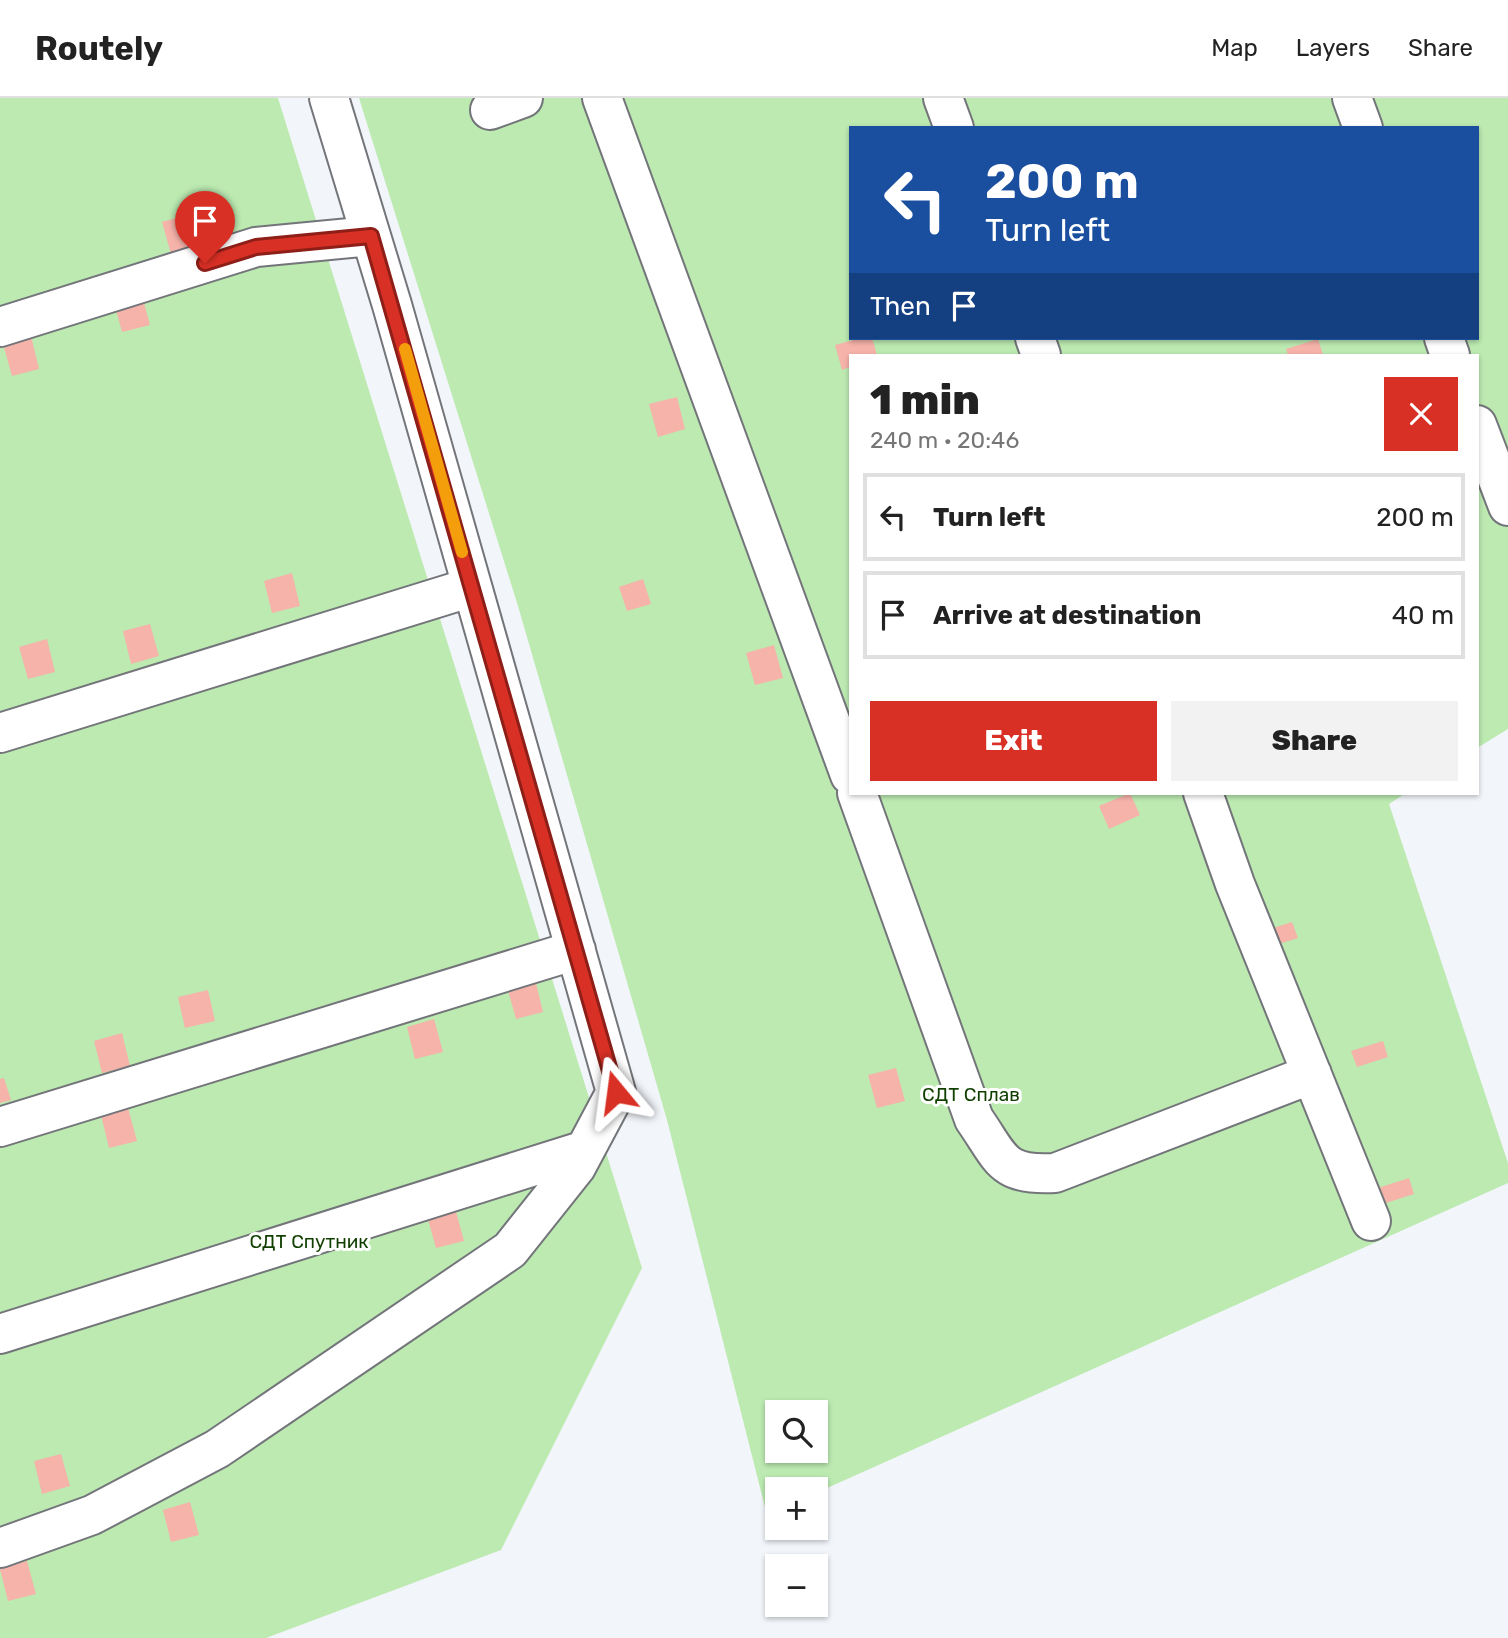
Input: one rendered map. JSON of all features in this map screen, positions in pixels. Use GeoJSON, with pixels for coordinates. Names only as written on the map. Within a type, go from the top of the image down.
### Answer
{"type":"FeatureCollection","features":[{"type":"Feature","properties":{"kind":"street"},"geometry":{"type":"LineString","coordinates":[[0,1548],[92,1515],[218,1449],[510,1250],[576,1167],[616,1092],[329,98]]}},
{"type":"Feature","properties":{"kind":"street"},"geometry":{"type":"LineString","coordinates":[[602,98],[849,772]]}},
{"type":"Feature","properties":{"kind":"street"},"geometry":{"type":"LineString","coordinates":[[943,98],[953,126]]}},
{"type":"Feature","properties":{"kind":"street"},"geometry":{"type":"LineString","coordinates":[[1352,98],[1362,126]]}},
{"type":"Feature","properties":{"kind":"street"},"geometry":{"type":"LineString","coordinates":[[0,327],[256,247],[371,236]]}},
{"type":"Feature","properties":{"kind":"street"},"geometry":{"type":"LineString","coordinates":[[1479,430],[1508,506]]}},
{"type":"Feature","properties":{"kind":"street"},"geometry":{"type":"LineString","coordinates":[[0,733],[472,587]]}},
{"type":"Feature","properties":{"kind":"street"},"geometry":{"type":"LineString","coordinates":[[858,795],[974,1119],[1006,1166],[1027,1174],[1055,1173],[1312,1074]]}},
{"type":"Feature","properties":{"kind":"street"},"geometry":{"type":"LineString","coordinates":[[1204,795],[1371,1221]]}},
{"type":"Feature","properties":{"kind":"street"},"geometry":{"type":"LineString","coordinates":[[0,1127],[576,950]]}},
{"type":"Feature","properties":{"kind":"street"},"geometry":{"type":"LineString","coordinates":[[0,1334],[585,1150]]}},
{"type":"Feature","properties":{"kind":"green space","name":"СДТ Спутник"},"geometry":{"type":"Polygon","coordinates":[[[0,98],[278,98],[642,1268],[501,1550],[266,1638],[0,1638],[0,98]]]}},
{"type":"Feature","properties":{"kind":"green space","name":"СДТ Сплав"},"geometry":{"type":"Polygon","coordinates":[[[359,98],[1508,98],[1508,729],[1479,747],[1479,354],[849,354],[849,795],[1403,795],[1389,804],[1508,1163],[1508,1183],[828,1488],[828,1477],[765,1477],[765,1507],[667,1120],[518,606],[359,98]]]}},
{"type":"Feature","properties":{"kind":"building"},"geometry":{"type":"Polygon","coordinates":[[[190,214],[199,247],[171,254],[162,222],[190,214]]]}},
{"type":"Feature","properties":{"kind":"building"},"geometry":{"type":"Polygon","coordinates":[[[141,292],[150,325],[122,332],[113,299],[141,292]]]}},
{"type":"Feature","properties":{"kind":"building"},"geometry":{"type":"Polygon","coordinates":[[[31,336],[39,369],[12,376],[3,344],[31,336]]]}},
{"type":"Feature","properties":{"kind":"building"},"geometry":{"type":"Polygon","coordinates":[[[854,340],[873,340],[877,354],[849,354],[849,367],[842,370],[835,345],[854,340]]]}},
{"type":"Feature","properties":{"kind":"building"},"geometry":{"type":"Polygon","coordinates":[[[1318,340],[1323,354],[1288,354],[1286,349],[1318,340]]]}},
{"type":"Feature","properties":{"kind":"building"},"geometry":{"type":"Polygon","coordinates":[[[677,397],[685,429],[658,437],[649,404],[677,397]]]}},
{"type":"Feature","properties":{"kind":"building"},"geometry":{"type":"Polygon","coordinates":[[[292,573],[300,606],[272,613],[264,581],[292,573]]]}},
{"type":"Feature","properties":{"kind":"building"},"geometry":{"type":"Polygon","coordinates":[[[643,579],[651,604],[627,611],[619,587],[643,579]]]}},
{"type":"Feature","properties":{"kind":"building"},"geometry":{"type":"Polygon","coordinates":[[[150,624],[159,656],[131,664],[123,631],[150,624]]]}},
{"type":"Feature","properties":{"kind":"building"},"geometry":{"type":"Polygon","coordinates":[[[47,639],[55,672],[28,679],[19,647],[47,639]]]}},
{"type":"Feature","properties":{"kind":"building"},"geometry":{"type":"Polygon","coordinates":[[[774,645],[783,678],[755,685],[746,653],[774,645]]]}},
{"type":"Feature","properties":{"kind":"building"},"geometry":{"type":"Polygon","coordinates":[[[1131,795],[1140,815],[1109,829],[1099,806],[1131,795]]]}},
{"type":"Feature","properties":{"kind":"building"},"geometry":{"type":"Polygon","coordinates":[[[1292,922],[1298,938],[1266,948],[1260,932],[1292,922]]]}},
{"type":"Feature","properties":{"kind":"building"},"geometry":{"type":"Polygon","coordinates":[[[535,979],[543,1012],[516,1019],[507,987],[535,979]]]}},
{"type":"Feature","properties":{"kind":"building"},"geometry":{"type":"Polygon","coordinates":[[[208,990],[215,1021],[185,1028],[178,997],[208,990]]]}},
{"type":"Feature","properties":{"kind":"building"},"geometry":{"type":"Polygon","coordinates":[[[434,1019],[443,1052],[415,1059],[407,1027],[434,1019]]]}},
{"type":"Feature","properties":{"kind":"building"},"geometry":{"type":"Polygon","coordinates":[[[122,1033],[130,1066],[102,1073],[94,1041],[122,1033]]]}},
{"type":"Feature","properties":{"kind":"building"},"geometry":{"type":"Polygon","coordinates":[[[1383,1041],[1388,1057],[1357,1067],[1351,1051],[1383,1041]]]}},
{"type":"Feature","properties":{"kind":"building"},"geometry":{"type":"Polygon","coordinates":[[[896,1068],[905,1101],[877,1108],[868,1075],[896,1068]]]}},
{"type":"Feature","properties":{"kind":"building"},"geometry":{"type":"Polygon","coordinates":[[[4,1078],[11,1100],[0,1103],[0,1079],[4,1078]]]}},
{"type":"Feature","properties":{"kind":"building"},"geometry":{"type":"Polygon","coordinates":[[[128,1108],[137,1141],[109,1148],[101,1115],[128,1108]]]}},
{"type":"Feature","properties":{"kind":"building"},"geometry":{"type":"Polygon","coordinates":[[[1409,1178],[1414,1194],[1383,1204],[1378,1188],[1409,1178]]]}},
{"type":"Feature","properties":{"kind":"building"},"geometry":{"type":"Polygon","coordinates":[[[455,1208],[464,1241],[436,1248],[427,1216],[455,1208]]]}},
{"type":"Feature","properties":{"kind":"building"},"geometry":{"type":"Polygon","coordinates":[[[61,1454],[70,1486],[42,1494],[34,1461],[61,1454]]]}},
{"type":"Feature","properties":{"kind":"building"},"geometry":{"type":"Polygon","coordinates":[[[190,1502],[199,1535],[171,1542],[163,1510],[190,1502]]]}},
{"type":"Feature","properties":{"kind":"building"},"geometry":{"type":"Polygon","coordinates":[[[27,1561],[36,1594],[8,1601],[0,1569],[27,1561]]]}},
{"type":"Feature","properties":{"kind":"slow traffic"},"geometry":{"type":"LineString","coordinates":[[405,349],[462,552]]}},
{"type":"Feature","properties":{"kind":"route"},"geometry":{"type":"LineString","coordinates":[[205,263],[256,247],[371,236],[616,1092]]}}]}
